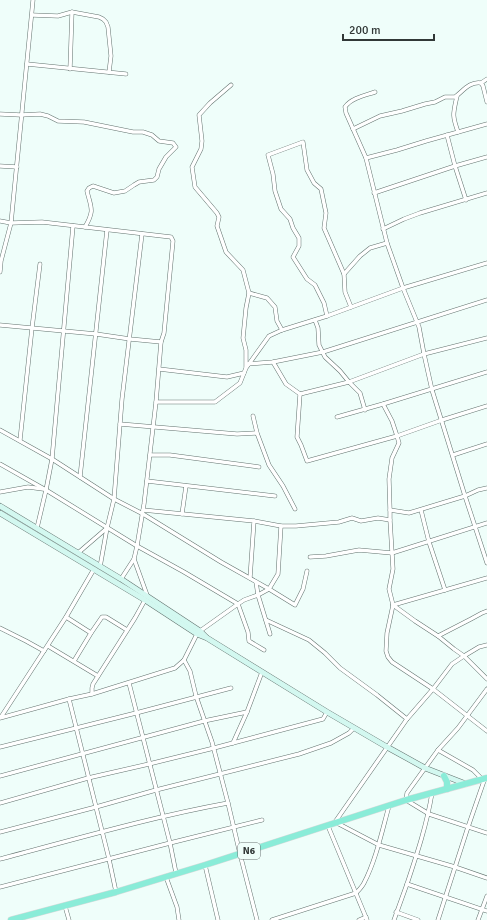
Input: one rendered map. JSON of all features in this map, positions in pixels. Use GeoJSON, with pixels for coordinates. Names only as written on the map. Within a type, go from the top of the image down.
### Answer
{"type":"FeatureCollection","features":[{"type":"Feature","properties":{"kind":"highway"},"geometry":{"type":"LineString","coordinates":[[444,776],[447,782],[447,789]]}},
{"type":"Feature","properties":{"kind":"highway","name":"N6"},"geometry":{"type":"LineString","coordinates":[[11,920],[205,866],[406,800],[485,778]]}},
{"type":"Feature","properties":{"kind":"main road"},"geometry":{"type":"LineString","coordinates":[[0,506],[121,579],[146,598]]}},
{"type":"Feature","properties":{"kind":"main road"},"geometry":{"type":"LineString","coordinates":[[0,513],[146,598],[207,638],[354,728],[425,768],[466,784]]}},
{"type":"Feature","properties":{"kind":"street"},"geometry":{"type":"LineString","coordinates":[[0,272],[1,261],[11,223],[33,0]]}},
{"type":"Feature","properties":{"kind":"street"},"geometry":{"type":"LineString","coordinates":[[32,14],[58,16],[72,12],[103,19],[108,28],[111,56],[109,72]]}},
{"type":"Feature","properties":{"kind":"street"},"geometry":{"type":"LineString","coordinates":[[70,69],[72,12]]}},
{"type":"Feature","properties":{"kind":"street"},"geometry":{"type":"LineString","coordinates":[[27,64],[126,74]]}},
{"type":"Feature","properties":{"kind":"street"},"geometry":{"type":"LineString","coordinates":[[458,132],[454,122],[453,113],[457,96],[465,87],[478,82],[481,83],[487,79]]}},
{"type":"Feature","properties":{"kind":"street"},"geometry":{"type":"LineString","coordinates":[[481,83],[487,102]]}},
{"type":"Feature","properties":{"kind":"street"},"geometry":{"type":"LineString","coordinates":[[156,402],[215,402],[240,383],[246,365],[246,350],[243,338],[249,293],[243,270],[226,252],[218,226],[219,217],[195,187],[192,167],[201,149],[202,141],[199,115],[210,103],[231,85]]}},
{"type":"Feature","properties":{"kind":"street"},"geometry":{"type":"LineString","coordinates":[[375,92],[347,104],[345,107],[346,113],[366,158],[387,243],[419,327],[432,390],[487,563]]}},
{"type":"Feature","properties":{"kind":"street"},"geometry":{"type":"LineString","coordinates":[[353,129],[380,116],[457,96]]}},
{"type":"Feature","properties":{"kind":"street"},"geometry":{"type":"LineString","coordinates":[[0,114],[40,114],[58,121],[84,122],[133,132],[143,132],[152,135],[159,141],[173,143],[176,147],[166,157],[154,180],[139,182],[125,191],[114,193],[92,186],[89,188],[86,191],[92,206],[85,226]]}},
{"type":"Feature","properties":{"kind":"street"},"geometry":{"type":"LineString","coordinates":[[366,158],[487,124]]}},
{"type":"Feature","properties":{"kind":"street"},"geometry":{"type":"LineString","coordinates":[[447,135],[466,200]]}},
{"type":"Feature","properties":{"kind":"street"},"geometry":{"type":"LineString","coordinates":[[327,316],[324,303],[315,285],[307,279],[293,257],[299,246],[299,238],[290,219],[281,209],[275,191],[273,174],[268,155],[303,142],[307,170],[314,183],[321,189],[326,213],[324,228],[344,274],[345,292],[351,307]]}},
{"type":"Feature","properties":{"kind":"street"},"geometry":{"type":"LineString","coordinates":[[374,193],[487,157]]}},
{"type":"Feature","properties":{"kind":"street"},"geometry":{"type":"LineString","coordinates":[[0,166],[17,167]]}},
{"type":"Feature","properties":{"kind":"street"},"geometry":{"type":"LineString","coordinates":[[383,229],[420,213],[487,193]]}},
{"type":"Feature","properties":{"kind":"street"},"geometry":{"type":"LineString","coordinates":[[0,221],[11,223],[42,222],[85,226],[171,237],[173,241],[164,333],[161,342],[154,427],[143,512],[134,559],[121,579]]}},
{"type":"Feature","properties":{"kind":"street"},"geometry":{"type":"LineString","coordinates":[[37,528],[52,459],[74,226]]}},
{"type":"Feature","properties":{"kind":"street"},"geometry":{"type":"LineString","coordinates":[[80,477],[107,230]]}},
{"type":"Feature","properties":{"kind":"street"},"geometry":{"type":"LineString","coordinates":[[100,567],[114,499],[120,424],[142,234]]}},
{"type":"Feature","properties":{"kind":"street"},"geometry":{"type":"LineString","coordinates":[[344,274],[360,256],[370,248],[387,243]]}},
{"type":"Feature","properties":{"kind":"street"},"geometry":{"type":"LineString","coordinates":[[20,440],[40,264]]}},
{"type":"Feature","properties":{"kind":"street"},"geometry":{"type":"LineString","coordinates":[[246,365],[269,336],[282,330],[327,316],[403,288],[486,265]]}},
{"type":"Feature","properties":{"kind":"street"},"geometry":{"type":"LineString","coordinates":[[249,293],[267,298],[275,307],[277,321],[282,330]]}},
{"type":"Feature","properties":{"kind":"street"},"geometry":{"type":"LineString","coordinates":[[246,365],[273,362],[323,352],[487,300]]}},
{"type":"Feature","properties":{"kind":"street"},"geometry":{"type":"LineString","coordinates":[[315,320],[318,328],[319,345],[325,357],[360,393],[365,410]]}},
{"type":"Feature","properties":{"kind":"street"},"geometry":{"type":"LineString","coordinates":[[0,325],[161,342]]}},
{"type":"Feature","properties":{"kind":"street"},"geometry":{"type":"LineString","coordinates":[[273,362],[286,384],[300,394],[349,382],[424,354],[487,338]]}},
{"type":"Feature","properties":{"kind":"street"},"geometry":{"type":"LineString","coordinates":[[159,369],[227,377],[244,373]]}},
{"type":"Feature","properties":{"kind":"street"},"geometry":{"type":"LineString","coordinates":[[338,418],[487,372]]}},
{"type":"Feature","properties":{"kind":"street"},"geometry":{"type":"LineString","coordinates":[[300,394],[297,437],[307,461],[398,436],[487,406]]}},
{"type":"Feature","properties":{"kind":"street"},"geometry":{"type":"LineString","coordinates":[[383,404],[392,421],[398,436],[399,444],[392,458],[389,479],[393,569],[389,589],[393,605],[386,634],[386,651],[392,662],[433,689],[487,731]]}},
{"type":"Feature","properties":{"kind":"street"},"geometry":{"type":"LineString","coordinates":[[253,416],[256,433],[270,465],[295,509]]}},
{"type":"Feature","properties":{"kind":"street"},"geometry":{"type":"LineString","coordinates":[[120,424],[237,434],[256,433]]}},
{"type":"Feature","properties":{"kind":"street"},"geometry":{"type":"LineString","coordinates":[[0,430],[52,459],[114,499],[143,512],[221,562],[295,605],[303,588],[307,571]]}},
{"type":"Feature","properties":{"kind":"street"},"geometry":{"type":"LineString","coordinates":[[453,455],[487,444]]}},
{"type":"Feature","properties":{"kind":"street"},"geometry":{"type":"LineString","coordinates":[[150,455],[170,455],[258,467]]}},
{"type":"Feature","properties":{"kind":"street"},"geometry":{"type":"LineString","coordinates":[[0,464],[46,490],[137,546],[238,604],[250,641],[264,650]]}},
{"type":"Feature","properties":{"kind":"street"},"geometry":{"type":"LineString","coordinates":[[147,481],[275,496]]}},
{"type":"Feature","properties":{"kind":"street"},"geometry":{"type":"LineString","coordinates":[[182,514],[186,486]]}},
{"type":"Feature","properties":{"kind":"street"},"geometry":{"type":"LineString","coordinates":[[0,492],[28,487],[46,490]]}},
{"type":"Feature","properties":{"kind":"street"},"geometry":{"type":"LineString","coordinates":[[390,510],[409,513],[487,488]]}},
{"type":"Feature","properties":{"kind":"street"},"geometry":{"type":"LineString","coordinates":[[421,510],[444,590]]}},
{"type":"Feature","properties":{"kind":"street"},"geometry":{"type":"LineString","coordinates":[[143,512],[254,521],[281,526],[339,522],[352,518],[361,521],[378,518],[390,520]]}},
{"type":"Feature","properties":{"kind":"street"},"geometry":{"type":"LineString","coordinates":[[250,578],[254,521]]}},
{"type":"Feature","properties":{"kind":"street"},"geometry":{"type":"LineString","coordinates":[[310,557],[326,556],[359,550],[392,553],[487,523]]}},
{"type":"Feature","properties":{"kind":"street"},"geometry":{"type":"LineString","coordinates":[[1,717],[92,694],[175,668],[184,660],[199,632],[244,600],[269,589],[278,574],[281,526]]}},
{"type":"Feature","properties":{"kind":"street"},"geometry":{"type":"LineString","coordinates":[[78,553],[107,528]]}},
{"type":"Feature","properties":{"kind":"street"},"geometry":{"type":"LineString","coordinates":[[92,694],[93,684],[146,598],[134,559]]}},
{"type":"Feature","properties":{"kind":"street"},"geometry":{"type":"LineString","coordinates":[[1,717],[48,646],[94,569]]}},
{"type":"Feature","properties":{"kind":"street"},"geometry":{"type":"LineString","coordinates":[[393,605],[487,578]]}},
{"type":"Feature","properties":{"kind":"street"},"geometry":{"type":"LineString","coordinates":[[256,582],[258,595],[270,634]]}},
{"type":"Feature","properties":{"kind":"street"},"geometry":{"type":"LineString","coordinates":[[393,605],[464,656],[487,679]]}},
{"type":"Feature","properties":{"kind":"street"},"geometry":{"type":"LineString","coordinates":[[438,636],[487,611]]}},
{"type":"Feature","properties":{"kind":"street"},"geometry":{"type":"LineString","coordinates":[[66,617],[91,633]]}},
{"type":"Feature","properties":{"kind":"street"},"geometry":{"type":"LineString","coordinates":[[74,661],[102,617],[106,617],[127,630]]}},
{"type":"Feature","properties":{"kind":"street"},"geometry":{"type":"LineString","coordinates":[[266,620],[308,640],[325,653],[340,668],[407,719]]}},
{"type":"Feature","properties":{"kind":"street"},"geometry":{"type":"LineString","coordinates":[[0,628],[44,651]]}},
{"type":"Feature","properties":{"kind":"street"},"geometry":{"type":"LineString","coordinates":[[333,824],[407,719],[452,664],[479,647],[487,645]]}},
{"type":"Feature","properties":{"kind":"street"},"geometry":{"type":"LineString","coordinates":[[48,646],[98,676]]}},
{"type":"Feature","properties":{"kind":"street"},"geometry":{"type":"LineString","coordinates":[[184,660],[190,672],[196,696],[214,748],[257,920]]}},
{"type":"Feature","properties":{"kind":"street"},"geometry":{"type":"LineString","coordinates":[[233,743],[248,712],[262,672]]}},
{"type":"Feature","properties":{"kind":"street"},"geometry":{"type":"LineString","coordinates":[[129,683],[170,842],[176,873]]}},
{"type":"Feature","properties":{"kind":"street"},"geometry":{"type":"LineString","coordinates":[[0,747],[231,688]]}},
{"type":"Feature","properties":{"kind":"street"},"geometry":{"type":"LineString","coordinates":[[487,689],[458,728],[438,750],[407,793],[406,800],[429,814],[487,833]]}},
{"type":"Feature","properties":{"kind":"street"},"geometry":{"type":"LineString","coordinates":[[69,699],[103,832],[116,892]]}},
{"type":"Feature","properties":{"kind":"street"},"geometry":{"type":"LineString","coordinates":[[0,776],[204,721],[248,712]]}},
{"type":"Feature","properties":{"kind":"street"},"geometry":{"type":"LineString","coordinates":[[0,803],[88,778],[214,748],[323,719],[327,712]]}},
{"type":"Feature","properties":{"kind":"street"},"geometry":{"type":"LineString","coordinates":[[0,832],[156,790],[299,754],[331,743],[349,733],[354,728]]}},
{"type":"Feature","properties":{"kind":"street"},"geometry":{"type":"LineString","coordinates":[[438,750],[485,778],[438,920]]}},
{"type":"Feature","properties":{"kind":"street"},"geometry":{"type":"LineString","coordinates":[[394,920],[429,814],[432,793]]}},
{"type":"Feature","properties":{"kind":"street"},"geometry":{"type":"LineString","coordinates":[[0,860],[103,832],[228,802]]}},
{"type":"Feature","properties":{"kind":"street"},"geometry":{"type":"LineString","coordinates":[[272,920],[356,893],[364,884],[378,845],[389,806]]}},
{"type":"Feature","properties":{"kind":"street"},"geometry":{"type":"LineString","coordinates":[[0,887],[170,842],[262,820]]}},
{"type":"Feature","properties":{"kind":"street"},"geometry":{"type":"LineString","coordinates":[[333,824],[378,845],[455,867],[487,878]]}},
{"type":"Feature","properties":{"kind":"street"},"geometry":{"type":"LineString","coordinates":[[333,824],[366,919],[359,920]]}},
{"type":"Feature","properties":{"kind":"street"},"geometry":{"type":"LineString","coordinates":[[205,866],[218,920]]}},
{"type":"Feature","properties":{"kind":"street"},"geometry":{"type":"LineString","coordinates":[[166,877],[177,906],[179,920]]}},
{"type":"Feature","properties":{"kind":"street"},"geometry":{"type":"LineString","coordinates":[[407,884],[487,911]]}},
{"type":"Feature","properties":{"kind":"street"},"geometry":{"type":"LineString","coordinates":[[478,920],[487,896]]}},
{"type":"Feature","properties":{"kind":"street"},"geometry":{"type":"LineString","coordinates":[[65,906],[69,920]]}},
{"type":"Feature","properties":{"kind":"street"},"geometry":{"type":"LineString","coordinates":[[396,912],[418,920]]}}]}
